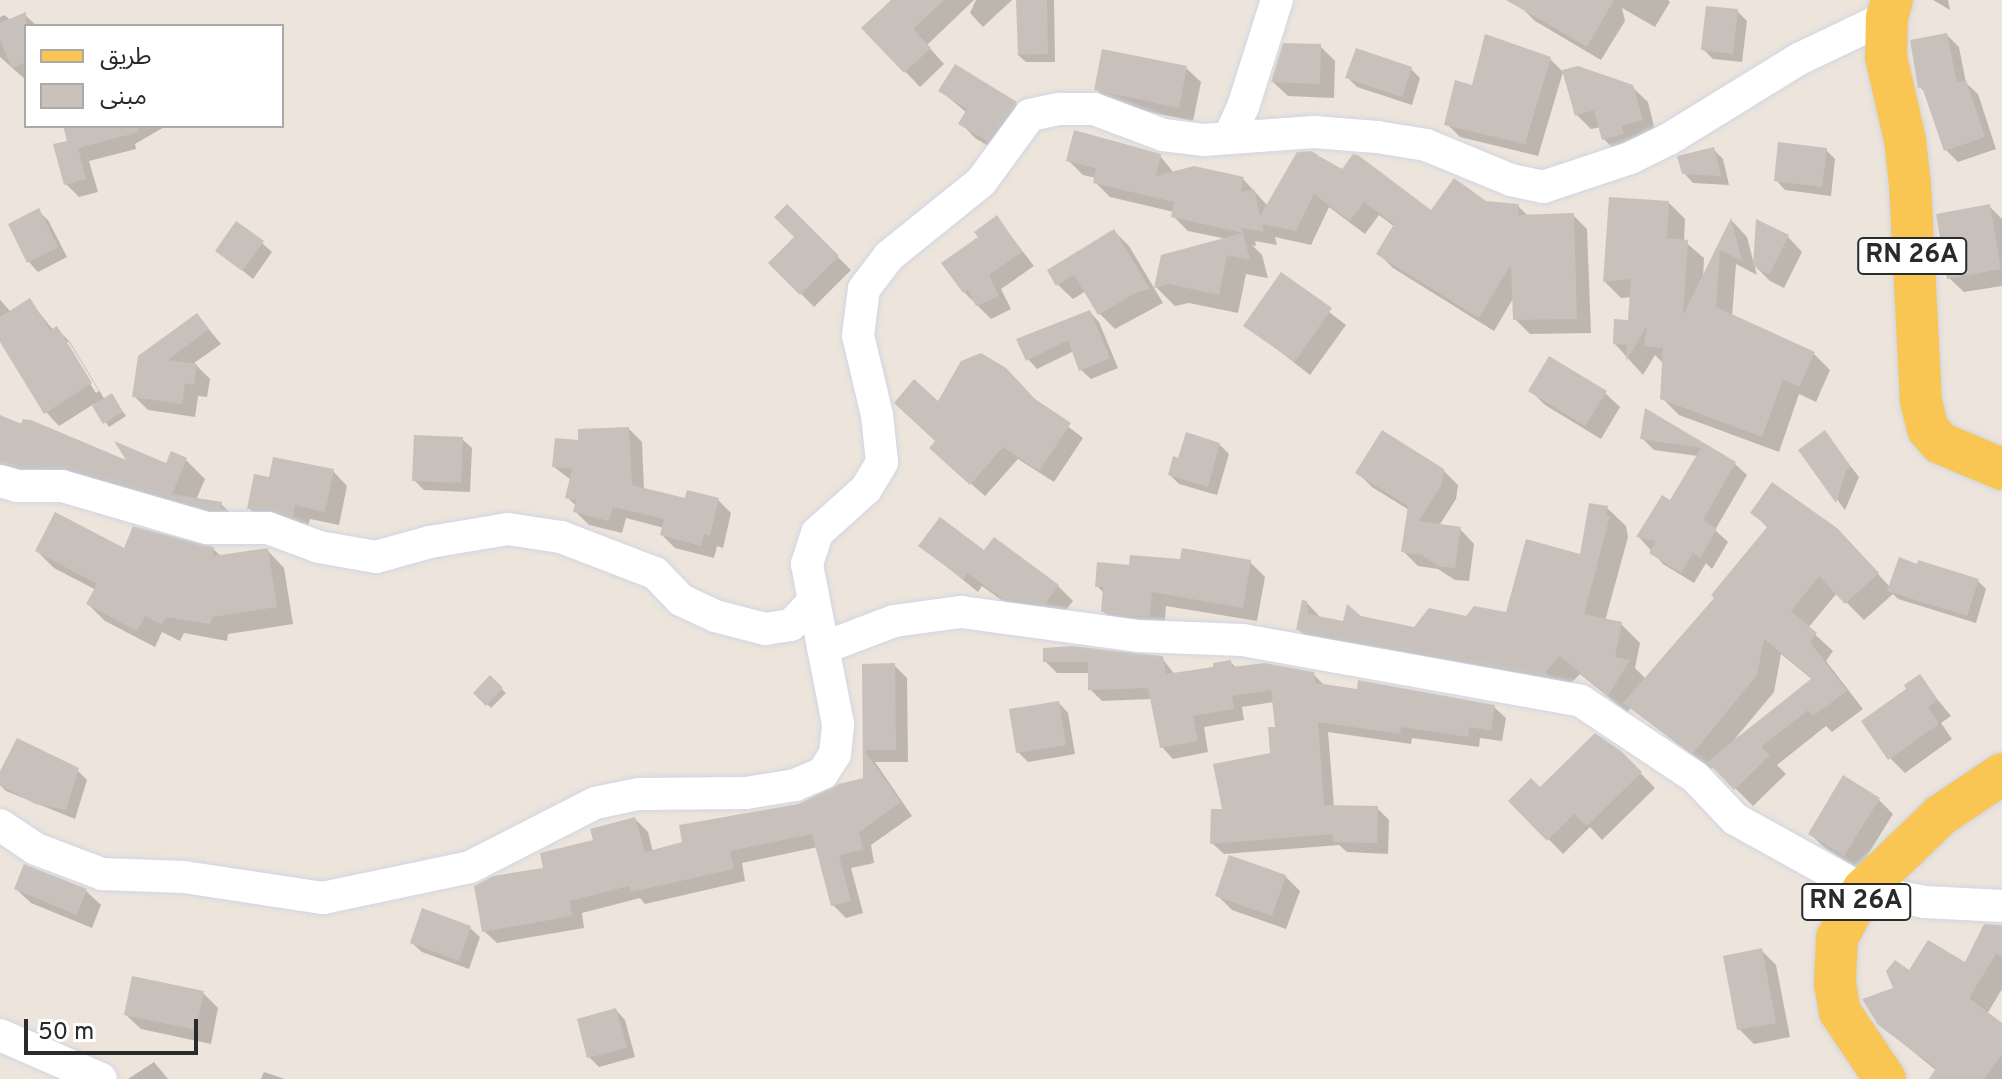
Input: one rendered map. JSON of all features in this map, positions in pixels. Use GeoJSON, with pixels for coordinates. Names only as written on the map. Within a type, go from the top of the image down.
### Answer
{"type":"FeatureCollection","features":[{"type":"Feature","properties":{"kind":"main road","name":"RN 26A"},"geometry":{"type":"LineString","coordinates":[[1889,8],[1886,57],[1905,140],[1910,185],[1921,401],[1928,429],[1940,443],[2002,469]]}},
{"type":"Feature","properties":{"kind":"main road","name":"RN 26A"},"geometry":{"type":"LineString","coordinates":[[1885,1079],[1840,1012],[1835,983],[1837,938],[1863,890],[1941,815],[2002,774]]}},
{"type":"Feature","properties":{"kind":"street"},"geometry":{"type":"LineString","coordinates":[[1229,138],[1243,107],[1277,0]]}},
{"type":"Feature","properties":{"kind":"street"},"geometry":{"type":"LineString","coordinates":[[0,825],[36,849],[102,874],[184,877],[323,898],[470,867],[595,803],[639,794],[746,793],[795,785],[823,773],[835,754],[838,724],[807,564],[817,533],[866,489],[882,462],[877,415],[858,335],[864,289],[889,256],[981,182],[1030,115],[1059,109],[1094,109],[1163,135],[1203,140],[1314,132],[1377,137],[1426,145],[1511,180],[1543,187],[1630,158],[1669,139],[1889,8]]}},
{"type":"Feature","properties":{"kind":"street"},"geometry":{"type":"LineString","coordinates":[[0,481],[17,486],[62,486],[207,528],[268,528],[319,547],[376,557],[430,542],[508,529],[561,537],[655,573],[681,600],[715,616],[765,629],[791,625],[813,602]]}},
{"type":"Feature","properties":{"kind":"street"},"geometry":{"type":"LineString","coordinates":[[823,648],[894,621],[961,612],[1139,636],[1243,640],[1581,701],[1695,777],[1735,819],[1863,890],[1925,902],[2002,906]]}},
{"type":"Feature","properties":{"kind":"street"},"geometry":{"type":"LineString","coordinates":[[0,1035],[101,1079]]}},
{"type":"Feature","properties":{"kind":"building"},"geometry":{"type":"Polygon","coordinates":[[[891,0],[944,0],[913,29],[931,48],[904,73],[861,28],[891,0]]]}},
{"type":"Feature","properties":{"kind":"building"},"geometry":{"type":"Polygon","coordinates":[[[1016,0],[1047,0],[1048,54],[1018,55],[1016,0]]]}},
{"type":"Feature","properties":{"kind":"building"},"geometry":{"type":"Polygon","coordinates":[[[1506,0],[1614,0],[1587,47],[1506,0]]]}},
{"type":"Feature","properties":{"kind":"building"},"geometry":{"type":"Polygon","coordinates":[[[1706,6],[1738,9],[1733,54],[1701,50],[1706,6]]]}},
{"type":"Feature","properties":{"kind":"building"},"geometry":{"type":"Polygon","coordinates":[[[26,12],[24,63],[12,68],[0,40],[0,23],[26,12]]]}},
{"type":"Feature","properties":{"kind":"building"},"geometry":{"type":"Polygon","coordinates":[[[1947,33],[1957,83],[1966,80],[1985,137],[1944,151],[1922,87],[1918,88],[1910,40],[1947,33]]]}},
{"type":"Feature","properties":{"kind":"building"},"geometry":{"type":"Polygon","coordinates":[[[1485,34],[1551,57],[1525,144],[1444,125],[1455,80],[1472,85],[1485,34]]]}},
{"type":"Feature","properties":{"kind":"building"},"geometry":{"type":"Polygon","coordinates":[[[1283,43],[1321,44],[1320,84],[1271,82],[1283,43]]]}},
{"type":"Feature","properties":{"kind":"building"},"geometry":{"type":"Polygon","coordinates":[[[1356,48],[1412,67],[1402,97],[1345,78],[1356,48]]]}},
{"type":"Feature","properties":{"kind":"building"},"geometry":{"type":"Polygon","coordinates":[[[1102,49],[1187,66],[1179,108],[1094,90],[1102,49]]]}},
{"type":"Feature","properties":{"kind":"building"},"geometry":{"type":"Polygon","coordinates":[[[955,64],[1017,102],[987,141],[958,124],[967,109],[938,91],[955,64]]]}},
{"type":"Feature","properties":{"kind":"building"},"geometry":{"type":"Polygon","coordinates":[[[1578,66],[1633,85],[1643,120],[1621,126],[1624,134],[1602,140],[1594,110],[1575,116],[1562,70],[1578,66]]]}},
{"type":"Feature","properties":{"kind":"building"},"geometry":{"type":"Polygon","coordinates":[[[64,128],[138,128],[139,132],[78,148],[86,179],[64,185],[53,144],[67,141],[64,128]]]}},
{"type":"Feature","properties":{"kind":"building"},"geometry":{"type":"Polygon","coordinates":[[[1074,130],[1161,154],[1156,176],[1194,166],[1244,177],[1241,192],[1254,189],[1260,216],[1297,152],[1311,151],[1318,155],[1318,161],[1319,156],[1342,169],[1353,154],[1358,155],[1431,210],[1454,178],[1486,201],[1519,204],[1518,215],[1574,213],[1577,319],[1513,320],[1511,264],[1479,318],[1376,254],[1394,224],[1364,202],[1350,221],[1314,194],[1296,231],[1262,224],[1264,232],[1242,228],[1243,233],[1171,217],[1174,202],[1093,183],[1096,168],[1066,161],[1074,130]]]}},
{"type":"Feature","properties":{"kind":"building"},"geometry":{"type":"Polygon","coordinates":[[[1778,142],[1827,148],[1822,187],[1774,181],[1778,142]]]}},
{"type":"Feature","properties":{"kind":"building"},"geometry":{"type":"Polygon","coordinates":[[[1714,147],[1721,176],[1682,174],[1677,156],[1714,147]]]}},
{"type":"Feature","properties":{"kind":"building"},"geometry":{"type":"Polygon","coordinates":[[[1609,197],[1669,201],[1667,238],[1688,240],[1683,315],[1731,218],[1742,261],[1720,250],[1716,307],[1815,352],[1799,387],[1783,379],[1762,437],[1660,399],[1663,348],[1644,346],[1647,326],[1626,361],[1627,345],[1613,344],[1614,319],[1628,320],[1631,279],[1603,282],[1609,197]]]}},
{"type":"Feature","properties":{"kind":"building"},"geometry":{"type":"Polygon","coordinates":[[[787,204],[839,256],[800,295],[768,263],[794,237],[774,217],[787,204]]]}},
{"type":"Feature","properties":{"kind":"building"},"geometry":{"type":"Polygon","coordinates":[[[1990,204],[2001,269],[1947,279],[1936,214],[1990,204]]]}},
{"type":"Feature","properties":{"kind":"building"},"geometry":{"type":"Polygon","coordinates":[[[39,208],[58,247],[27,263],[8,224],[39,208]]]}},
{"type":"Feature","properties":{"kind":"building"},"geometry":{"type":"Polygon","coordinates":[[[997,215],[1022,252],[989,275],[999,296],[976,306],[968,290],[963,293],[941,263],[978,237],[974,232],[997,215]]]}},
{"type":"Feature","properties":{"kind":"building"},"geometry":{"type":"Polygon","coordinates":[[[1756,219],[1789,235],[1769,275],[1753,266],[1756,219]]]}},
{"type":"Feature","properties":{"kind":"building"},"geometry":{"type":"Polygon","coordinates":[[[236,221],[264,241],[242,271],[215,251],[236,221]]]}},
{"type":"Feature","properties":{"kind":"building"},"geometry":{"type":"Polygon","coordinates":[[[1114,229],[1150,289],[1137,292],[1098,315],[1074,275],[1056,286],[1047,270],[1114,229]]]}},
{"type":"Feature","properties":{"kind":"building"},"geometry":{"type":"Polygon","coordinates":[[[1243,233],[1250,260],[1227,255],[1219,295],[1169,284],[1154,288],[1161,255],[1243,233]]]}},
{"type":"Feature","properties":{"kind":"building"},"geometry":{"type":"Polygon","coordinates":[[[1281,272],[1332,308],[1295,362],[1243,326],[1281,272]]]}},
{"type":"Feature","properties":{"kind":"building"},"geometry":{"type":"Polygon","coordinates":[[[30,298],[50,330],[57,326],[92,383],[44,414],[0,342],[0,317],[30,298]]]}},
{"type":"Feature","properties":{"kind":"building"},"geometry":{"type":"Polygon","coordinates":[[[1090,310],[1110,358],[1079,371],[1068,340],[1026,361],[1016,339],[1090,310]]]}},
{"type":"Feature","properties":{"kind":"building"},"geometry":{"type":"Polygon","coordinates":[[[197,313],[209,329],[168,360],[197,364],[194,385],[185,383],[182,404],[132,397],[138,356],[197,313]]]}},
{"type":"Feature","properties":{"kind":"building"},"geometry":{"type":"Polygon","coordinates":[[[981,353],[1006,368],[1035,399],[1071,423],[1039,471],[1003,447],[970,485],[929,448],[935,441],[894,403],[914,379],[938,401],[961,361],[981,353]]]}},
{"type":"Feature","properties":{"kind":"building"},"geometry":{"type":"Polygon","coordinates":[[[1549,356],[1607,391],[1585,426],[1528,391],[1549,356]]]}},
{"type":"Feature","properties":{"kind":"building"},"geometry":{"type":"Polygon","coordinates":[[[112,393],[123,412],[103,424],[92,406],[112,393]]]}},
{"type":"Feature","properties":{"kind":"building"},"geometry":{"type":"Polygon","coordinates":[[[1645,408],[1736,462],[1703,520],[1717,529],[1700,558],[1693,553],[1681,573],[1649,553],[1656,541],[1636,537],[1662,495],[1670,500],[1701,448],[1640,439],[1645,408]]]}},
{"type":"Feature","properties":{"kind":"building"},"geometry":{"type":"Polygon","coordinates":[[[0,415],[21,424],[23,419],[31,420],[126,460],[114,441],[166,463],[171,451],[187,458],[172,494],[222,502],[221,509],[210,509],[67,468],[20,467],[0,463],[0,415]]]}},
{"type":"Feature","properties":{"kind":"building"},"geometry":{"type":"Polygon","coordinates":[[[629,427],[632,485],[685,498],[687,490],[719,498],[710,536],[704,534],[701,546],[660,535],[664,519],[613,507],[609,521],[573,512],[576,501],[565,498],[572,469],[552,467],[555,438],[578,440],[578,429],[629,427]]]}},
{"type":"Feature","properties":{"kind":"building"},"geometry":{"type":"Polygon","coordinates":[[[1382,430],[1444,469],[1442,484],[1419,521],[1461,527],[1455,568],[1438,566],[1422,555],[1401,552],[1408,506],[1355,473],[1382,430]]]}},
{"type":"Feature","properties":{"kind":"building"},"geometry":{"type":"Polygon","coordinates":[[[1825,430],[1851,467],[1846,471],[1836,503],[1798,450],[1825,430]]]}},
{"type":"Feature","properties":{"kind":"building"},"geometry":{"type":"Polygon","coordinates":[[[1186,432],[1220,443],[1208,487],[1168,475],[1173,456],[1178,458],[1186,432]]]}},
{"type":"Feature","properties":{"kind":"building"},"geometry":{"type":"Polygon","coordinates":[[[414,435],[463,437],[461,483],[412,481],[414,435]]]}},
{"type":"Feature","properties":{"kind":"building"},"geometry":{"type":"Polygon","coordinates":[[[273,457],[334,469],[325,512],[295,505],[293,517],[269,509],[247,509],[254,474],[269,477],[273,457]]]}},
{"type":"Feature","properties":{"kind":"building"},"geometry":{"type":"Polygon","coordinates":[[[1772,482],[1837,528],[1879,573],[1845,604],[1819,576],[1791,611],[1817,633],[1810,642],[1847,691],[1813,716],[1808,710],[1761,747],[1770,755],[1734,790],[1707,762],[1812,678],[1764,639],[1757,675],[1693,753],[1623,703],[1714,598],[1711,595],[1768,526],[1750,513],[1772,482]]]}},
{"type":"Feature","properties":{"kind":"building"},"geometry":{"type":"Polygon","coordinates":[[[1589,503],[1608,506],[1606,516],[1610,516],[1584,614],[1622,622],[1615,657],[1630,660],[1608,696],[1560,656],[1545,672],[1549,676],[1296,630],[1302,600],[1307,601],[1308,614],[1343,621],[1347,604],[1361,616],[1414,627],[1429,608],[1466,616],[1474,606],[1506,612],[1526,539],[1580,554],[1589,503]]]}},
{"type":"Feature","properties":{"kind":"building"},"geometry":{"type":"Polygon","coordinates":[[[55,512],[124,548],[133,526],[214,547],[213,556],[268,548],[277,607],[212,617],[210,624],[166,617],[162,625],[145,616],[137,631],[86,604],[97,584],[35,551],[55,512]]]}},
{"type":"Feature","properties":{"kind":"building"},"geometry":{"type":"Polygon","coordinates":[[[940,517],[984,550],[994,537],[1059,585],[1045,604],[1002,598],[967,573],[963,579],[918,546],[940,517]]]}},
{"type":"Feature","properties":{"kind":"building"},"geometry":{"type":"Polygon","coordinates":[[[1182,548],[1251,560],[1243,608],[1152,592],[1150,617],[1101,612],[1103,587],[1095,587],[1097,562],[1129,565],[1130,555],[1180,559],[1182,548]]]}},
{"type":"Feature","properties":{"kind":"building"},"geometry":{"type":"Polygon","coordinates":[[[1899,557],[1979,579],[1967,616],[1887,591],[1899,557]]]}},
{"type":"Feature","properties":{"kind":"building"},"geometry":{"type":"Polygon","coordinates":[[[1072,646],[1163,656],[1166,674],[1213,667],[1213,663],[1231,660],[1232,667],[1265,663],[1314,672],[1316,683],[1357,689],[1358,680],[1495,705],[1491,731],[1469,727],[1468,737],[1401,727],[1400,734],[1318,722],[1324,805],[1378,806],[1377,843],[1333,842],[1333,834],[1210,844],[1211,809],[1222,809],[1213,764],[1270,753],[1268,727],[1275,727],[1271,690],[1232,696],[1234,709],[1193,716],[1198,741],[1160,748],[1148,688],[1088,690],[1088,662],[1043,662],[1043,648],[1072,646]]]}},
{"type":"Feature","properties":{"kind":"building"},"geometry":{"type":"Polygon","coordinates":[[[895,663],[896,750],[864,750],[901,802],[859,832],[863,850],[839,855],[851,901],[831,906],[812,834],[730,851],[734,869],[631,892],[629,886],[570,901],[572,916],[482,932],[474,886],[493,876],[543,868],[540,853],[593,840],[590,829],[635,817],[645,852],[682,842],[679,825],[798,804],[839,784],[863,778],[862,664],[895,663]]]}},
{"type":"Feature","properties":{"kind":"building"},"geometry":{"type":"Polygon","coordinates":[[[1920,674],[1938,700],[1928,707],[1939,724],[1888,760],[1861,721],[1906,689],[1904,685],[1920,674]]]}},
{"type":"Feature","properties":{"kind":"building"},"geometry":{"type":"Polygon","coordinates":[[[490,675],[503,688],[486,706],[473,693],[490,675]]]}},
{"type":"Feature","properties":{"kind":"building"},"geometry":{"type":"Polygon","coordinates":[[[1059,701],[1066,745],[1016,753],[1009,709],[1059,701]]]}},
{"type":"Feature","properties":{"kind":"building"},"geometry":{"type":"Polygon","coordinates":[[[1595,733],[1621,751],[1642,772],[1587,826],[1574,814],[1547,841],[1508,801],[1531,778],[1540,787],[1595,733]]]}},
{"type":"Feature","properties":{"kind":"building"},"geometry":{"type":"Polygon","coordinates":[[[17,738],[79,768],[66,810],[35,804],[0,785],[0,771],[17,738]]]}},
{"type":"Feature","properties":{"kind":"building"},"geometry":{"type":"Polygon","coordinates":[[[1843,775],[1880,798],[1844,856],[1808,834],[1843,775]]]}},
{"type":"Feature","properties":{"kind":"building"},"geometry":{"type":"Polygon","coordinates":[[[1229,855],[1286,875],[1272,916],[1215,896],[1229,855]]]}},
{"type":"Feature","properties":{"kind":"building"},"geometry":{"type":"Polygon","coordinates":[[[24,864],[87,889],[77,915],[14,889],[24,864]]]}},
{"type":"Feature","properties":{"kind":"building"},"geometry":{"type":"Polygon","coordinates":[[[422,908],[471,926],[459,961],[410,943],[422,908]]]}},
{"type":"Feature","properties":{"kind":"building"},"geometry":{"type":"Polygon","coordinates":[[[1984,924],[2002,925],[2002,957],[1996,954],[1969,998],[2002,1023],[2002,1054],[1984,1079],[1929,1079],[1936,1068],[1878,1025],[1862,999],[1893,988],[1886,971],[1895,960],[1909,970],[1928,940],[1965,962],[1984,924]]]}},
{"type":"Feature","properties":{"kind":"building"},"geometry":{"type":"Polygon","coordinates":[[[1762,948],[1776,1023],[1737,1030],[1723,956],[1762,948]]]}},
{"type":"Feature","properties":{"kind":"building"},"geometry":{"type":"Polygon","coordinates":[[[132,976],[204,991],[196,1030],[124,1015],[132,976]]]}},
{"type":"Feature","properties":{"kind":"building"},"geometry":{"type":"Polygon","coordinates":[[[616,1008],[627,1048],[587,1058],[577,1019],[616,1008]]]}}]}
